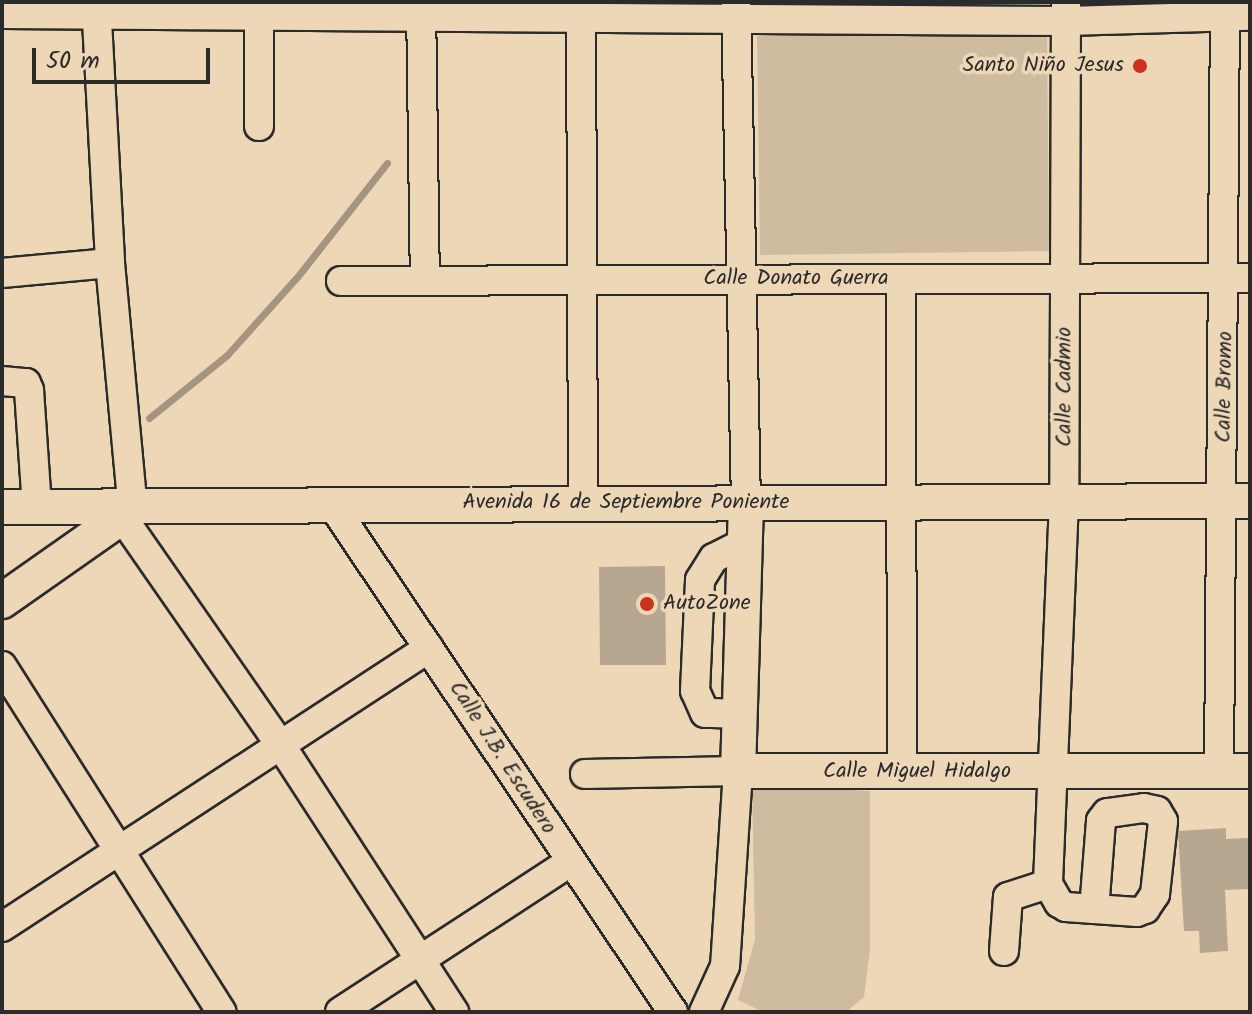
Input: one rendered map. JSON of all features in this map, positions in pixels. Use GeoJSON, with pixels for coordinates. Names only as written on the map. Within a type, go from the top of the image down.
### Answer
{"type":"FeatureCollection","features":[{"type":"Feature","properties":{"kind":"main road","name":"Avenida 16 de Septiembre Poniente"},"geometry":{"type":"LineString","coordinates":[[2,507],[128,513],[331,503],[1236,501]]}},
{"type":"Feature","properties":{"kind":"main road"},"geometry":{"type":"LineString","coordinates":[[738,771],[746,503]]}},
{"type":"Feature","properties":{"kind":"main road"},"geometry":{"type":"LineString","coordinates":[[2,601],[128,513]]}},
{"type":"Feature","properties":{"kind":"main road","name":"Calle Miguel Hidalgo"},"geometry":{"type":"LineString","coordinates":[[738,771],[1234,771]]}},
{"type":"Feature","properties":{"kind":"street"},"geometry":{"type":"LineString","coordinates":[[421,8],[425,279]]}},
{"type":"Feature","properties":{"kind":"street"},"geometry":{"type":"LineString","coordinates":[[2,14],[96,9],[421,8],[1234,11]]}},
{"type":"Feature","properties":{"kind":"street"},"geometry":{"type":"LineString","coordinates":[[96,9],[128,513],[454,1012]]}},
{"type":"Feature","properties":{"kind":"street"},"geometry":{"type":"LineString","coordinates":[[581,9],[583,502]]}},
{"type":"Feature","properties":{"kind":"street"},"geometry":{"type":"LineString","coordinates":[[259,10],[259,126]]}},
{"type":"Feature","properties":{"kind":"street"},"geometry":{"type":"LineString","coordinates":[[736,10],[746,503]]}},
{"type":"Feature","properties":{"kind":"street","name":"Calle Cadmio"},"geometry":{"type":"LineString","coordinates":[[1048,884],[1056,772],[1064,501],[1066,11]]}},
{"type":"Feature","properties":{"kind":"street","name":"Calle Bromo"},"geometry":{"type":"LineString","coordinates":[[1234,11],[1238,278],[1234,771]]}},
{"type":"Feature","properties":{"kind":"street"},"geometry":{"type":"LineString","coordinates":[[2,273],[110,263]]}},
{"type":"Feature","properties":{"kind":"street","name":"Calle Donato Guerra"},"geometry":{"type":"LineString","coordinates":[[341,281],[1238,278]]}},
{"type":"Feature","properties":{"kind":"street"},"geometry":{"type":"LineString","coordinates":[[901,280],[902,773]]}},
{"type":"Feature","properties":{"kind":"street"},"geometry":{"type":"LineString","coordinates":[[2,381],[26,383],[29,390],[37,508]]}},
{"type":"Feature","properties":{"kind":"street","name":"Calle J.B. Escudero"},"geometry":{"type":"LineString","coordinates":[[331,503],[673,1012]]}},
{"type":"Feature","properties":{"kind":"street"},"geometry":{"type":"LineString","coordinates":[[740,714],[705,713],[695,691],[700,580],[714,558],[745,542]]}},
{"type":"Feature","properties":{"kind":"street"},"geometry":{"type":"LineString","coordinates":[[2,927],[121,854],[280,744],[429,648]]}},
{"type":"Feature","properties":{"kind":"street"},"geometry":{"type":"LineString","coordinates":[[2,666],[222,1012]]}},
{"type":"Feature","properties":{"kind":"street"},"geometry":{"type":"LineString","coordinates":[[704,1012],[717,989],[727,955],[738,771]]}},
{"type":"Feature","properties":{"kind":"street","name":"Calle Miguel Hidalgo"},"geometry":{"type":"LineString","coordinates":[[585,774],[738,771]]}},
{"type":"Feature","properties":{"kind":"street"},"geometry":{"type":"LineString","coordinates":[[340,1012],[570,862]]}},
{"type":"Feature","properties":{"kind":"street"},"geometry":{"type":"LineString","coordinates":[[1004,951],[1008,897],[1048,884],[1059,903],[1094,909]]}},
{"type":"Feature","properties":{"kind":"shaded area"},"geometry":{"type":"Polygon","coordinates":[[[1047,32],[1049,251],[760,255],[757,36],[1047,32]]]}},
{"type":"Feature","properties":{"kind":"shaded area"},"geometry":{"type":"Polygon","coordinates":[[[752,784],[870,791],[870,949],[864,997],[846,1012],[763,1012],[738,1000],[755,939],[752,784]]]}},
{"type":"Feature","properties":{"kind":"building"},"geometry":{"type":"Polygon","coordinates":[[[665,566],[666,665],[600,665],[599,567],[665,566]]]}},
{"type":"Feature","properties":{"kind":"building"},"geometry":{"type":"Polygon","coordinates":[[[1226,828],[1226,839],[1248,838],[1250,889],[1225,890],[1228,951],[1200,953],[1199,931],[1184,931],[1178,831],[1226,828]]]}},
{"type":"Feature","properties":{"kind":"waterway"},"geometry":{"type":"LineString","coordinates":[[149,418],[227,355],[298,276],[387,163]]}},
{"type":"Feature","properties":{"kind":"place","name":"Santo Niño Jesus"},"geometry":{"type":"Point","coordinates":[1140,66]}},
{"type":"Feature","properties":{"kind":"place","name":"AutoZone"},"geometry":{"type":"Point","coordinates":[647,604]}}]}
